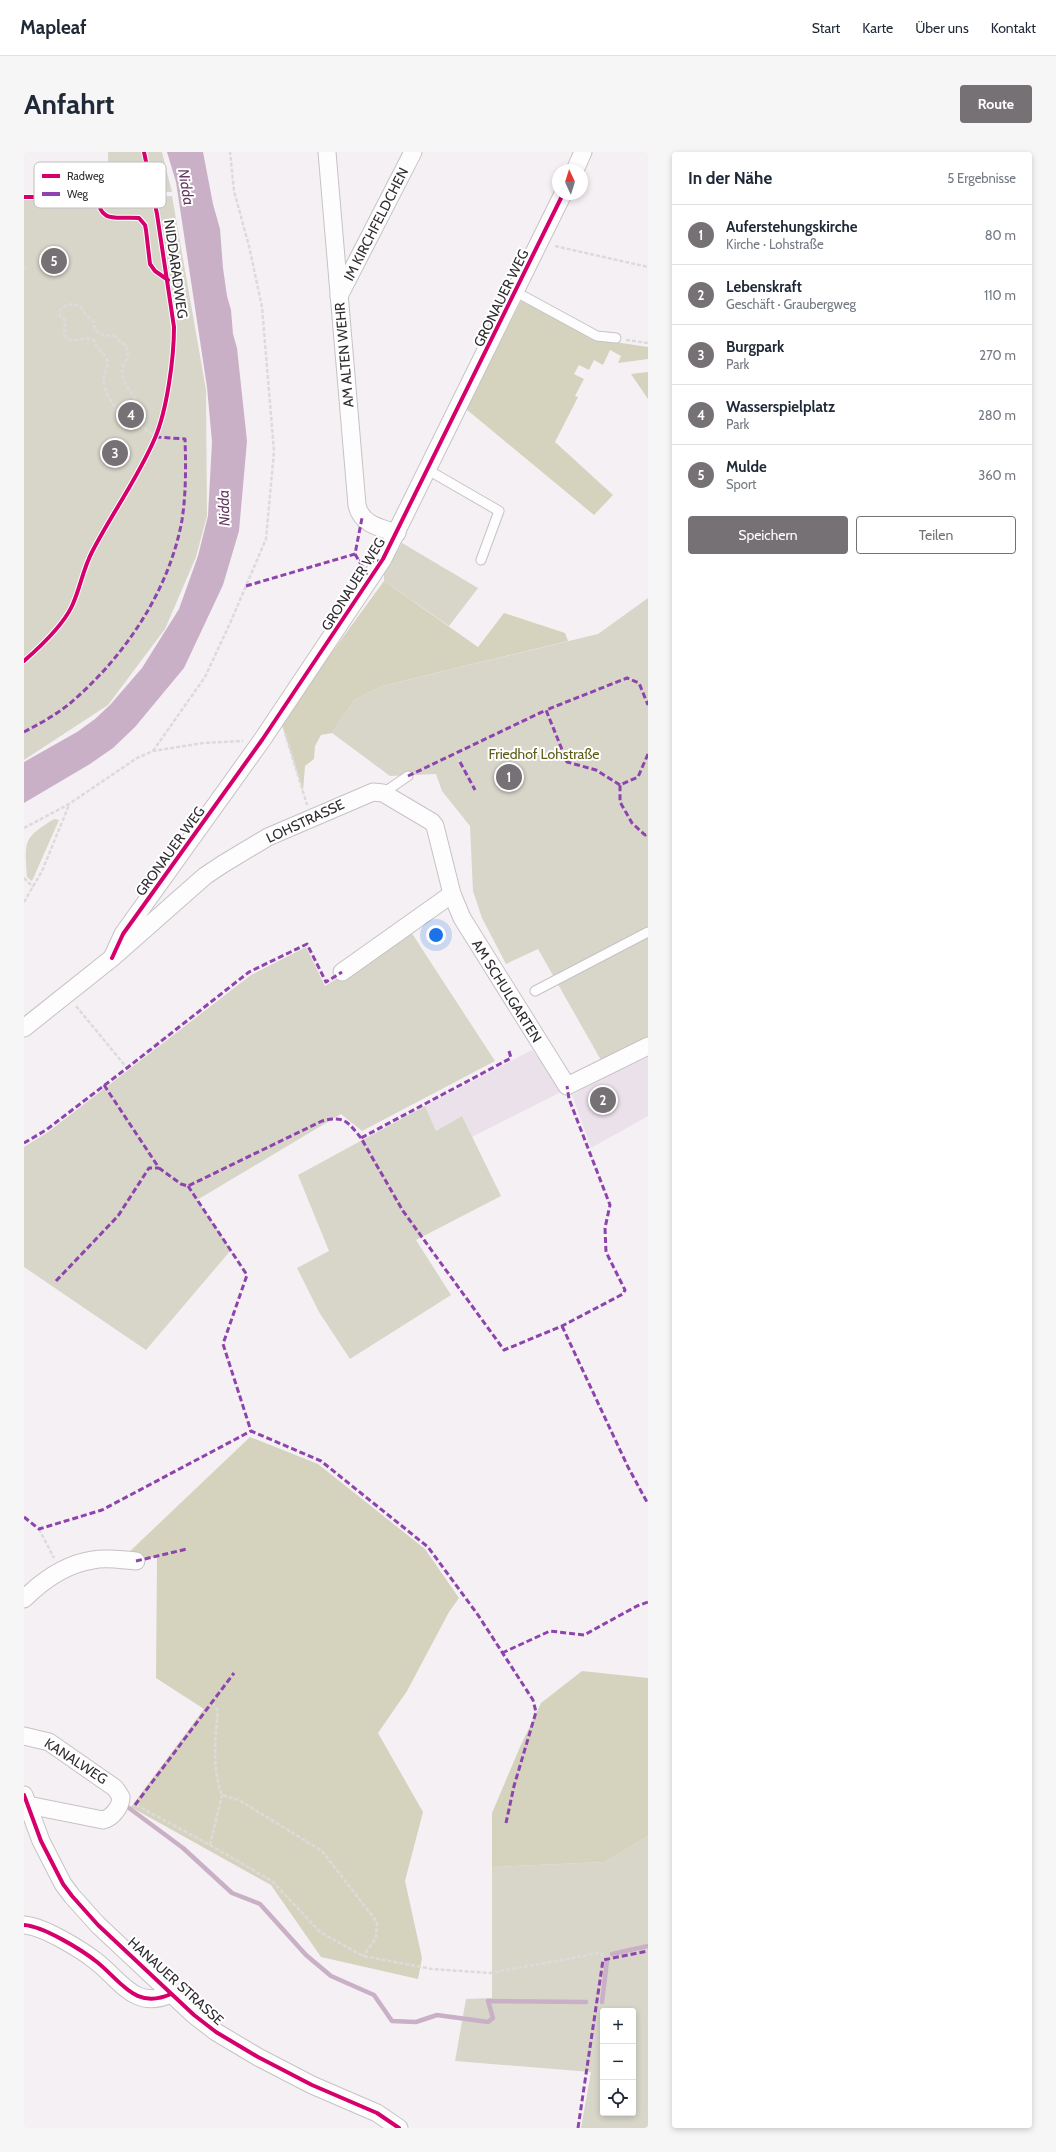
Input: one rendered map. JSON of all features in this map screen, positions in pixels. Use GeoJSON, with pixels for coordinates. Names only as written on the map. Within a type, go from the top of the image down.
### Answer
{"type":"FeatureCollection","features":[{"type":"Feature","properties":{"kind":"street","name":"AM ALTEN WEHR"},"geometry":{"type":"LineString","coordinates":[[327,152],[338,297],[358,511],[362,518],[370,524],[397,533]]}},
{"type":"Feature","properties":{"kind":"street","name":"IM KIRCHFELDCHEN"},"geometry":{"type":"LineString","coordinates":[[338,297],[413,152]]}},
{"type":"Feature","properties":{"kind":"street"},"geometry":{"type":"LineString","coordinates":[[578,164],[584,152]]}},
{"type":"Feature","properties":{"kind":"street","name":"GRONAUER WEG"},"geometry":{"type":"LineString","coordinates":[[112,958],[123,934],[262,740],[360,596],[397,533],[560,200]]}},
{"type":"Feature","properties":{"kind":"street","name":"LOHSTRASSE"},"geometry":{"type":"LineString","coordinates":[[24,1028],[112,958],[205,876],[223,864],[268,837],[311,817],[364,794],[373,792],[384,793]]}},
{"type":"Feature","properties":{"kind":"street"},"geometry":{"type":"LineString","coordinates":[[342,972],[452,894],[435,826],[432,822],[384,793]]}},
{"type":"Feature","properties":{"kind":"street","name":"AM SCHULGARTEN"},"geometry":{"type":"LineString","coordinates":[[452,894],[462,918],[567,1086],[648,1046]]}},
{"type":"Feature","properties":{"kind":"street"},"geometry":{"type":"LineString","coordinates":[[24,1599],[47,1578],[60,1571],[93,1559],[136,1561]]}},
{"type":"Feature","properties":{"kind":"street","name":"KANALWEG"},"geometry":{"type":"LineString","coordinates":[[24,1736],[49,1742],[115,1788],[121,1797]]}},
{"type":"Feature","properties":{"kind":"street"},"geometry":{"type":"LineString","coordinates":[[26,1800],[103,1820],[110,1818],[118,1808],[121,1797]]}},
{"type":"Feature","properties":{"kind":"street","name":"HANAUER STRASSE"},"geometry":{"type":"LineString","coordinates":[[26,1800],[41,1841],[68,1890],[98,1925],[205,2024],[229,2041],[312,2085],[377,2113],[399,2128]]}},
{"type":"Feature","properties":{"kind":"street"},"geometry":{"type":"LineString","coordinates":[[24,1925],[44,1930],[90,1956],[134,1995],[147,1999],[159,2000],[171,1994]]}},
{"type":"Feature","properties":{"kind":"lane"},"geometry":{"type":"LineString","coordinates":[[516,292],[597,336],[616,338]]}},
{"type":"Feature","properties":{"kind":"lane"},"geometry":{"type":"LineString","coordinates":[[428,470],[499,511],[480,560]]}},
{"type":"Feature","properties":{"kind":"lane"},"geometry":{"type":"LineString","coordinates":[[384,793],[408,776]]}},
{"type":"Feature","properties":{"kind":"lane"},"geometry":{"type":"LineString","coordinates":[[534,991],[648,932]]}},
{"type":"Feature","properties":{"kind":"path"},"geometry":{"type":"LineString","coordinates":[[153,751],[204,677],[231,621],[266,539],[274,451],[262,307],[249,246],[234,192],[230,152]]}},
{"type":"Feature","properties":{"kind":"path"},"geometry":{"type":"LineString","coordinates":[[540,242],[648,267]]}},
{"type":"Feature","properties":{"kind":"path"},"geometry":{"type":"LineString","coordinates":[[120,415],[129,412],[136,402],[133,393],[127,388],[122,373],[123,365],[128,358],[127,347],[114,336],[103,335],[95,330],[94,322],[86,315],[81,307],[73,304],[63,307],[59,311],[60,316],[65,320],[64,331],[67,339],[73,341],[88,337],[94,340],[96,347],[107,360],[108,367],[104,378],[105,387],[120,415],[134,421],[156,437]]}},
{"type":"Feature","properties":{"kind":"path"},"geometry":{"type":"LineString","coordinates":[[616,338],[648,343]]}},
{"type":"Feature","properties":{"kind":"path"},"geometry":{"type":"LineString","coordinates":[[152,444],[158,431]]}},
{"type":"Feature","properties":{"kind":"path"},"geometry":{"type":"LineString","coordinates":[[279,714],[311,817]]}},
{"type":"Feature","properties":{"kind":"path"},"geometry":{"type":"LineString","coordinates":[[24,828],[69,804],[137,758],[153,751],[262,740]]}},
{"type":"Feature","properties":{"kind":"path"},"geometry":{"type":"LineString","coordinates":[[455,753],[460,762]]}},
{"type":"Feature","properties":{"kind":"path"},"geometry":{"type":"LineString","coordinates":[[24,902],[33,887],[69,804]]}},
{"type":"Feature","properties":{"kind":"path"},"geometry":{"type":"LineString","coordinates":[[24,878],[33,887]]}},
{"type":"Feature","properties":{"kind":"path"},"geometry":{"type":"LineString","coordinates":[[74,1004],[127,1068]]}},
{"type":"Feature","properties":{"kind":"path"},"geometry":{"type":"LineString","coordinates":[[39,1529],[60,1571]]}},
{"type":"Feature","properties":{"kind":"path"},"geometry":{"type":"LineString","coordinates":[[210,1845],[222,1795],[216,1781],[215,1734],[218,1711],[212,1703]]}},
{"type":"Feature","properties":{"kind":"path"},"geometry":{"type":"LineString","coordinates":[[222,1795],[239,1800],[322,1851],[376,1922],[376,1938],[363,1956]]}},
{"type":"Feature","properties":{"kind":"path"},"geometry":{"type":"LineString","coordinates":[[121,1797],[210,1845],[272,1881],[320,1932],[363,1956],[432,1969],[490,1973],[599,1953],[602,1954],[603,1960]]}},
{"type":"Feature","properties":{"kind":"shaded area"},"geometry":{"type":"Polygon","coordinates":[[[522,299],[595,339],[648,347],[648,359],[618,363],[621,356],[610,350],[603,365],[594,360],[589,370],[579,365],[574,374],[584,379],[575,396],[578,397],[555,442],[613,495],[594,515],[466,409],[522,299]]]}},
{"type":"Feature","properties":{"kind":"shaded area"},"geometry":{"type":"Polygon","coordinates":[[[648,372],[648,399],[631,374],[648,372]]]}},
{"type":"Feature","properties":{"kind":"shaded area"},"geometry":{"type":"Polygon","coordinates":[[[384,581],[478,647],[504,613],[565,633],[568,641],[382,686],[354,700],[332,733],[321,735],[315,746],[314,759],[305,766],[303,791],[281,722],[384,581]]]}},
{"type":"Feature","properties":{"kind":"shaded area"},"geometry":{"type":"Polygon","coordinates":[[[532,1050],[563,1091],[472,1137],[462,1116],[436,1131],[425,1106],[532,1050]]]}},
{"type":"Feature","properties":{"kind":"shaded area"},"geometry":{"type":"Polygon","coordinates":[[[648,1054],[648,1116],[591,1148],[572,1095],[648,1054]]]}},
{"type":"Feature","properties":{"kind":"shaded area"},"geometry":{"type":"Polygon","coordinates":[[[250,1437],[318,1464],[425,1549],[459,1598],[449,1612],[407,1691],[378,1733],[423,1812],[405,1881],[422,1958],[418,1979],[321,1957],[271,1885],[131,1807],[204,1709],[156,1678],[157,1558],[126,1555],[250,1437]]]}},
{"type":"Feature","properties":{"kind":"shaded area"},"geometry":{"type":"Polygon","coordinates":[[[582,1671],[648,1678],[648,1836],[605,1862],[492,1867],[492,1813],[520,1747],[541,1703],[582,1671]]]}},
{"type":"Feature","properties":{"kind":"green space"},"geometry":{"type":"Polygon","coordinates":[[[108,152],[162,152],[164,162],[108,162],[108,152]]]}},
{"type":"Feature","properties":{"kind":"green space"},"geometry":{"type":"Polygon","coordinates":[[[166,168],[172,192],[166,192],[166,168]]]}},
{"type":"Feature","properties":{"kind":"green space"},"geometry":{"type":"Polygon","coordinates":[[[166,196],[172,196],[206,390],[207,516],[196,557],[165,629],[108,705],[24,760],[24,200],[34,200],[34,208],[166,208],[166,196]]]}},
{"type":"Feature","properties":{"kind":"green space"},"geometry":{"type":"Polygon","coordinates":[[[402,543],[478,588],[449,626],[384,581],[384,574],[402,543]]]}},
{"type":"Feature","properties":{"kind":"green space","name":"Friedhof Lohstraße"},"geometry":{"type":"Polygon","coordinates":[[[648,598],[648,1040],[602,1062],[538,949],[506,964],[482,918],[473,891],[470,826],[442,791],[436,774],[390,776],[332,733],[354,700],[382,686],[598,634],[648,598]]]}},
{"type":"Feature","properties":{"kind":"green space"},"geometry":{"type":"Polygon","coordinates":[[[54,819],[59,820],[32,881],[27,877],[26,847],[28,841],[31,836],[54,819]]]}},
{"type":"Feature","properties":{"kind":"green space"},"geometry":{"type":"Polygon","coordinates":[[[411,932],[495,1061],[362,1131],[341,1114],[197,1200],[231,1250],[146,1350],[24,1267],[24,1147],[48,1132],[251,975],[306,947],[325,986],[411,932]]]}},
{"type":"Feature","properties":{"kind":"green space"},"geometry":{"type":"Polygon","coordinates":[[[425,1106],[436,1131],[462,1116],[501,1196],[416,1240],[451,1295],[350,1359],[319,1312],[297,1268],[329,1251],[298,1175],[425,1106]]]}},
{"type":"Feature","properties":{"kind":"green space"},"geometry":{"type":"Polygon","coordinates":[[[648,1836],[648,2128],[581,2128],[591,2072],[455,2061],[466,1999],[492,1998],[492,1867],[605,1862],[648,1836]]]}},
{"type":"Feature","properties":{"kind":"water","name":"Nidda"},"geometry":{"type":"Polygon","coordinates":[[[167,152],[203,152],[213,204],[220,229],[223,268],[227,296],[231,310],[233,334],[237,348],[247,441],[239,531],[223,585],[184,668],[135,727],[113,748],[90,764],[24,803],[24,762],[77,732],[95,719],[110,705],[142,668],[179,609],[198,556],[208,516],[212,442],[207,387],[176,182],[167,152]]]}},
{"type":"Feature","properties":{"kind":"waterway"},"geometry":{"type":"LineString","coordinates":[[129,1808],[183,1848],[232,1893],[260,1904],[306,1955],[331,1976],[374,1995],[392,2021],[416,2022],[437,2015],[488,2022],[493,2018],[488,2001],[586,2002]]}},
{"type":"Feature","properties":{"kind":"waterway"},"geometry":{"type":"LineString","coordinates":[[612,1954],[648,1946]]}},
{"type":"Feature","properties":{"kind":"waterway"},"geometry":{"type":"LineString","coordinates":[[602,2002],[607,1961]]}},
{"type":"Feature","properties":{"kind":"marked path"},"geometry":{"type":"LineString","coordinates":[[24,732],[68,705],[88,687],[125,645],[155,598],[176,547],[182,520],[186,459],[185,439],[156,437]]}},
{"type":"Feature","properties":{"kind":"marked path"},"geometry":{"type":"LineString","coordinates":[[246,586],[355,554],[362,518]]}},
{"type":"Feature","properties":{"kind":"marked path"},"geometry":{"type":"LineString","coordinates":[[355,554],[370,580]]}},
{"type":"Feature","properties":{"kind":"marked path"},"geometry":{"type":"LineString","coordinates":[[359,561],[382,561]]}},
{"type":"Feature","properties":{"kind":"marked path"},"geometry":{"type":"LineString","coordinates":[[620,785],[596,770],[567,762],[546,710],[627,678],[639,683],[648,705]]}},
{"type":"Feature","properties":{"kind":"marked path"},"geometry":{"type":"LineString","coordinates":[[408,776],[546,710]]}},
{"type":"Feature","properties":{"kind":"marked path"},"geometry":{"type":"LineString","coordinates":[[648,754],[638,777],[620,785],[620,802],[632,823],[645,835],[648,834]]}},
{"type":"Feature","properties":{"kind":"marked path"},"geometry":{"type":"LineString","coordinates":[[460,762],[475,790]]}},
{"type":"Feature","properties":{"kind":"marked path"},"geometry":{"type":"LineString","coordinates":[[24,1143],[46,1130],[249,972],[307,944],[326,982],[342,972]]}},
{"type":"Feature","properties":{"kind":"marked path"},"geometry":{"type":"LineString","coordinates":[[509,1051],[511,1058],[361,1138],[403,1211],[504,1350],[562,1326],[623,1294],[625,1290],[606,1252],[605,1228],[610,1205],[569,1099],[567,1086]]}},
{"type":"Feature","properties":{"kind":"marked path"},"geometry":{"type":"LineString","coordinates":[[104,1085],[159,1168],[181,1184],[188,1186],[329,1119],[345,1121],[361,1138]]}},
{"type":"Feature","properties":{"kind":"marked path"},"geometry":{"type":"LineString","coordinates":[[56,1281],[118,1216],[149,1168],[159,1168]]}},
{"type":"Feature","properties":{"kind":"marked path"},"geometry":{"type":"LineString","coordinates":[[188,1186],[247,1275],[223,1344],[251,1431],[321,1461],[428,1547],[478,1615],[533,1700],[536,1712],[514,1786],[506,1823]]}},
{"type":"Feature","properties":{"kind":"marked path"},"geometry":{"type":"LineString","coordinates":[[562,1326],[628,1467],[648,1504]]}},
{"type":"Feature","properties":{"kind":"marked path"},"geometry":{"type":"LineString","coordinates":[[24,1517],[39,1529],[102,1510],[251,1431]]}},
{"type":"Feature","properties":{"kind":"marked path"},"geometry":{"type":"LineString","coordinates":[[136,1561],[187,1549]]}},
{"type":"Feature","properties":{"kind":"marked path"},"geometry":{"type":"LineString","coordinates":[[502,1653],[550,1631],[584,1635],[637,1606],[648,1602]]}},
{"type":"Feature","properties":{"kind":"marked path"},"geometry":{"type":"LineString","coordinates":[[135,1805],[234,1673]]}},
{"type":"Feature","properties":{"kind":"marked path"},"geometry":{"type":"LineString","coordinates":[[578,2128],[603,1960],[648,1951]]}},
{"type":"Feature","properties":{"kind":"cycle path","name":"NIDDARADWEG"},"geometry":{"type":"LineString","coordinates":[[144,152],[146,162]]}},
{"type":"Feature","properties":{"kind":"cycle path","name":"NIDDARADWEG"},"geometry":{"type":"LineString","coordinates":[[24,197],[34,197]]}},
{"type":"Feature","properties":{"kind":"cycle path"},"geometry":{"type":"LineString","coordinates":[[112,958],[123,934],[262,740],[383,559],[560,200]]}},
{"type":"Feature","properties":{"kind":"cycle path","name":"NIDDARADWEG"},"geometry":{"type":"LineString","coordinates":[[100,208],[102,212],[111,217],[139,218],[145,225],[150,264],[155,271],[168,280]]}},
{"type":"Feature","properties":{"kind":"cycle path","name":"NIDDARADWEG"},"geometry":{"type":"LineString","coordinates":[[24,661],[51,635],[63,621],[72,606],[89,559],[148,453],[155,438],[163,413],[173,353],[174,327],[156,208]]}},
{"type":"Feature","properties":{"kind":"cycle path"},"geometry":{"type":"LineString","coordinates":[[24,1795],[41,1841],[63,1884],[72,1896],[98,1925],[194,2015],[216,2032],[258,2057],[312,2085],[377,2113],[399,2128]]}},
{"type":"Feature","properties":{"kind":"cycle path"},"geometry":{"type":"LineString","coordinates":[[24,1925],[32,1926],[51,1934],[82,1951],[97,1962],[130,1992],[138,1996],[148,1999],[159,1998],[171,1994]]}},
{"type":"Feature","properties":{"kind":"place","name":"Mulde"},"geometry":{"type":"Point","coordinates":[54,261]}},
{"type":"Feature","properties":{"kind":"place","name":"Wasserspielplatz"},"geometry":{"type":"Point","coordinates":[131,415]}},
{"type":"Feature","properties":{"kind":"place","name":"Burgpark"},"geometry":{"type":"Point","coordinates":[115,453]}},
{"type":"Feature","properties":{"kind":"place","name":"Auferstehungskirche"},"geometry":{"type":"Point","coordinates":[509,777]}},
{"type":"Feature","properties":{"kind":"place","name":"Lebenskraft"},"geometry":{"type":"Point","coordinates":[603,1100]}}]}
